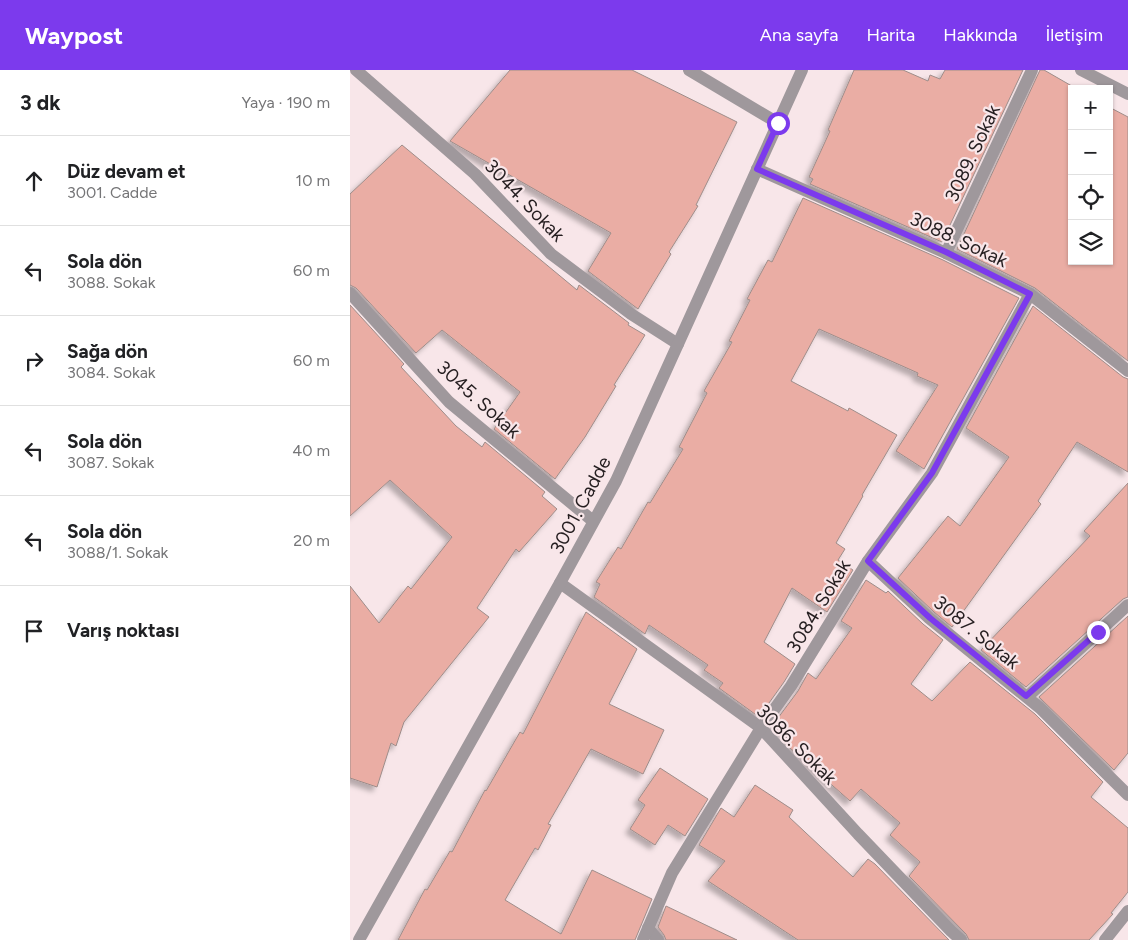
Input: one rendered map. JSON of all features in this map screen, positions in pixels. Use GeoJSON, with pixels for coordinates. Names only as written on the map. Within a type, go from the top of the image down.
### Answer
{"type":"FeatureCollection","features":[{"type":"Feature","properties":{"kind":"street","name":"3044. Sokak"},"geometry":{"type":"LineString","coordinates":[[356,70],[475,174],[551,254],[631,314],[678,344]]}},
{"type":"Feature","properties":{"kind":"street"},"geometry":{"type":"LineString","coordinates":[[689,70],[778,123]]}},
{"type":"Feature","properties":{"kind":"street","name":"3001. Cadde"},"geometry":{"type":"LineString","coordinates":[[359,940],[616,481],[802,70]]}},
{"type":"Feature","properties":{"kind":"street","name":"3089. Sokak"},"geometry":{"type":"LineString","coordinates":[[946,252],[1032,70]]}},
{"type":"Feature","properties":{"kind":"street"},"geometry":{"type":"LineString","coordinates":[[1080,70],[1128,94]]}},
{"type":"Feature","properties":{"kind":"street","name":"3088. Sokak"},"geometry":{"type":"LineString","coordinates":[[757,169],[946,252],[1030,294],[1128,372]]}},
{"type":"Feature","properties":{"kind":"street","name":"3045. Sokak"},"geometry":{"type":"LineString","coordinates":[[350,293],[449,402],[593,522]]}},
{"type":"Feature","properties":{"kind":"street","name":"3084. Sokak"},"geometry":{"type":"LineString","coordinates":[[646,934],[672,873],[761,728],[791,686],[868,561],[932,473],[1030,294]]}},
{"type":"Feature","properties":{"kind":"street","name":"3087. Sokak"},"geometry":{"type":"LineString","coordinates":[[868,561],[930,618],[1040,708],[1128,794]]}},
{"type":"Feature","properties":{"kind":"street","name":"3086. Sokak"},"geometry":{"type":"LineString","coordinates":[[560,583],[761,728],[858,834],[950,931],[961,940]]}},
{"type":"Feature","properties":{"kind":"street"},"geometry":{"type":"LineString","coordinates":[[1026,696],[1128,605]]}},
{"type":"Feature","properties":{"kind":"street"},"geometry":{"type":"LineString","coordinates":[[1105,940],[1128,911]]}},
{"type":"Feature","properties":{"kind":"street"},"geometry":{"type":"LineString","coordinates":[[646,934],[658,940]]}},
{"type":"Feature","properties":{"kind":"building"},"geometry":{"type":"Polygon","coordinates":[[[510,70],[632,70],[737,122],[696,205],[698,206],[669,252],[671,254],[638,309],[588,271],[611,233],[450,141],[510,70]]]}},
{"type":"Feature","properties":{"kind":"building"},"geometry":{"type":"Polygon","coordinates":[[[854,70],[903,70],[928,81],[930,75],[940,79],[945,70],[1023,70],[942,242],[810,184],[813,179],[809,177],[830,131],[828,130],[854,70]]]}},
{"type":"Feature","properties":{"kind":"building"},"geometry":{"type":"Polygon","coordinates":[[[1040,70],[1044,70],[1070,85],[1068,85],[1068,265],[1113,265],[1113,109],[1128,117],[1128,361],[1035,288],[957,249],[1040,70]]]}},
{"type":"Feature","properties":{"kind":"building"},"geometry":{"type":"Polygon","coordinates":[[[402,145],[577,290],[579,285],[629,323],[628,325],[645,335],[585,437],[555,479],[494,429],[520,392],[442,330],[416,353],[356,288],[350,285],[350,194],[402,145]]]}},
{"type":"Feature","properties":{"kind":"building"},"geometry":{"type":"Polygon","coordinates":[[[803,198],[943,260],[1019,298],[924,469],[896,451],[938,385],[917,376],[918,373],[819,329],[791,381],[848,411],[849,408],[897,435],[836,543],[845,549],[838,560],[853,570],[827,612],[792,588],[764,642],[795,664],[759,717],[719,688],[723,683],[704,670],[708,665],[649,625],[645,634],[594,597],[600,584],[596,582],[618,547],[621,549],[648,502],[650,503],[683,449],[679,447],[707,393],[704,391],[732,342],[729,341],[750,300],[747,299],[768,260],[772,262],[803,198]]]}},
{"type":"Feature","properties":{"kind":"building"},"geometry":{"type":"Polygon","coordinates":[[[350,305],[404,364],[401,367],[456,426],[482,447],[485,442],[545,492],[542,496],[557,509],[519,552],[516,549],[477,608],[489,617],[404,722],[396,746],[391,743],[377,787],[350,778],[350,586],[379,623],[408,586],[411,589],[452,537],[390,480],[350,516],[350,305]]]}},
{"type":"Feature","properties":{"kind":"building"},"geometry":{"type":"Polygon","coordinates":[[[1033,306],[1128,379],[1128,472],[1077,442],[1038,501],[1041,504],[952,627],[898,578],[948,516],[960,526],[1009,457],[966,428],[1033,306]]]}},
{"type":"Feature","properties":{"kind":"building"},"geometry":{"type":"Polygon","coordinates":[[[1128,483],[1128,597],[1123,599],[1026,687],[981,650],[1090,536],[1084,531],[1128,483]]]}},
{"type":"Feature","properties":{"kind":"building"},"geometry":{"type":"Polygon","coordinates":[[[866,580],[886,593],[888,591],[943,640],[911,684],[932,701],[970,662],[1035,714],[1103,782],[1091,797],[1128,828],[1128,892],[1111,913],[1113,914],[1089,940],[969,940],[966,934],[909,876],[920,862],[890,835],[900,823],[861,789],[850,801],[790,748],[784,741],[788,737],[772,726],[798,691],[808,673],[816,679],[852,628],[841,621],[866,580]]]}},
{"type":"Feature","properties":{"kind":"building"},"geometry":{"type":"Polygon","coordinates":[[[586,612],[637,649],[609,704],[664,730],[643,774],[591,749],[548,824],[551,825],[538,850],[535,848],[505,900],[561,934],[592,870],[652,899],[635,940],[398,940],[425,889],[427,890],[450,851],[452,852],[485,790],[520,732],[523,734],[586,612]]]}},
{"type":"Feature","properties":{"kind":"building"},"geometry":{"type":"Polygon","coordinates":[[[1128,616],[1128,753],[1114,770],[1039,697],[1128,616]]]}},
{"type":"Feature","properties":{"kind":"building"},"geometry":{"type":"Polygon","coordinates":[[[660,768],[708,799],[685,836],[668,825],[655,845],[630,829],[645,805],[638,800],[660,768]]]}},
{"type":"Feature","properties":{"kind":"building"},"geometry":{"type":"Polygon","coordinates":[[[755,785],[793,810],[789,817],[853,877],[868,859],[875,864],[949,940],[798,940],[708,881],[725,861],[699,845],[721,808],[734,817],[755,785]]]}},
{"type":"Feature","properties":{"kind":"building"},"geometry":{"type":"Polygon","coordinates":[[[666,906],[737,940],[666,940],[658,927],[666,906]]]}},
{"type":"Feature","properties":{"kind":"route"},"geometry":{"type":"LineString","coordinates":[[778,123],[757,169],[946,252],[1030,294],[932,473],[868,561],[930,618],[1026,696],[1098,632]]}}]}
